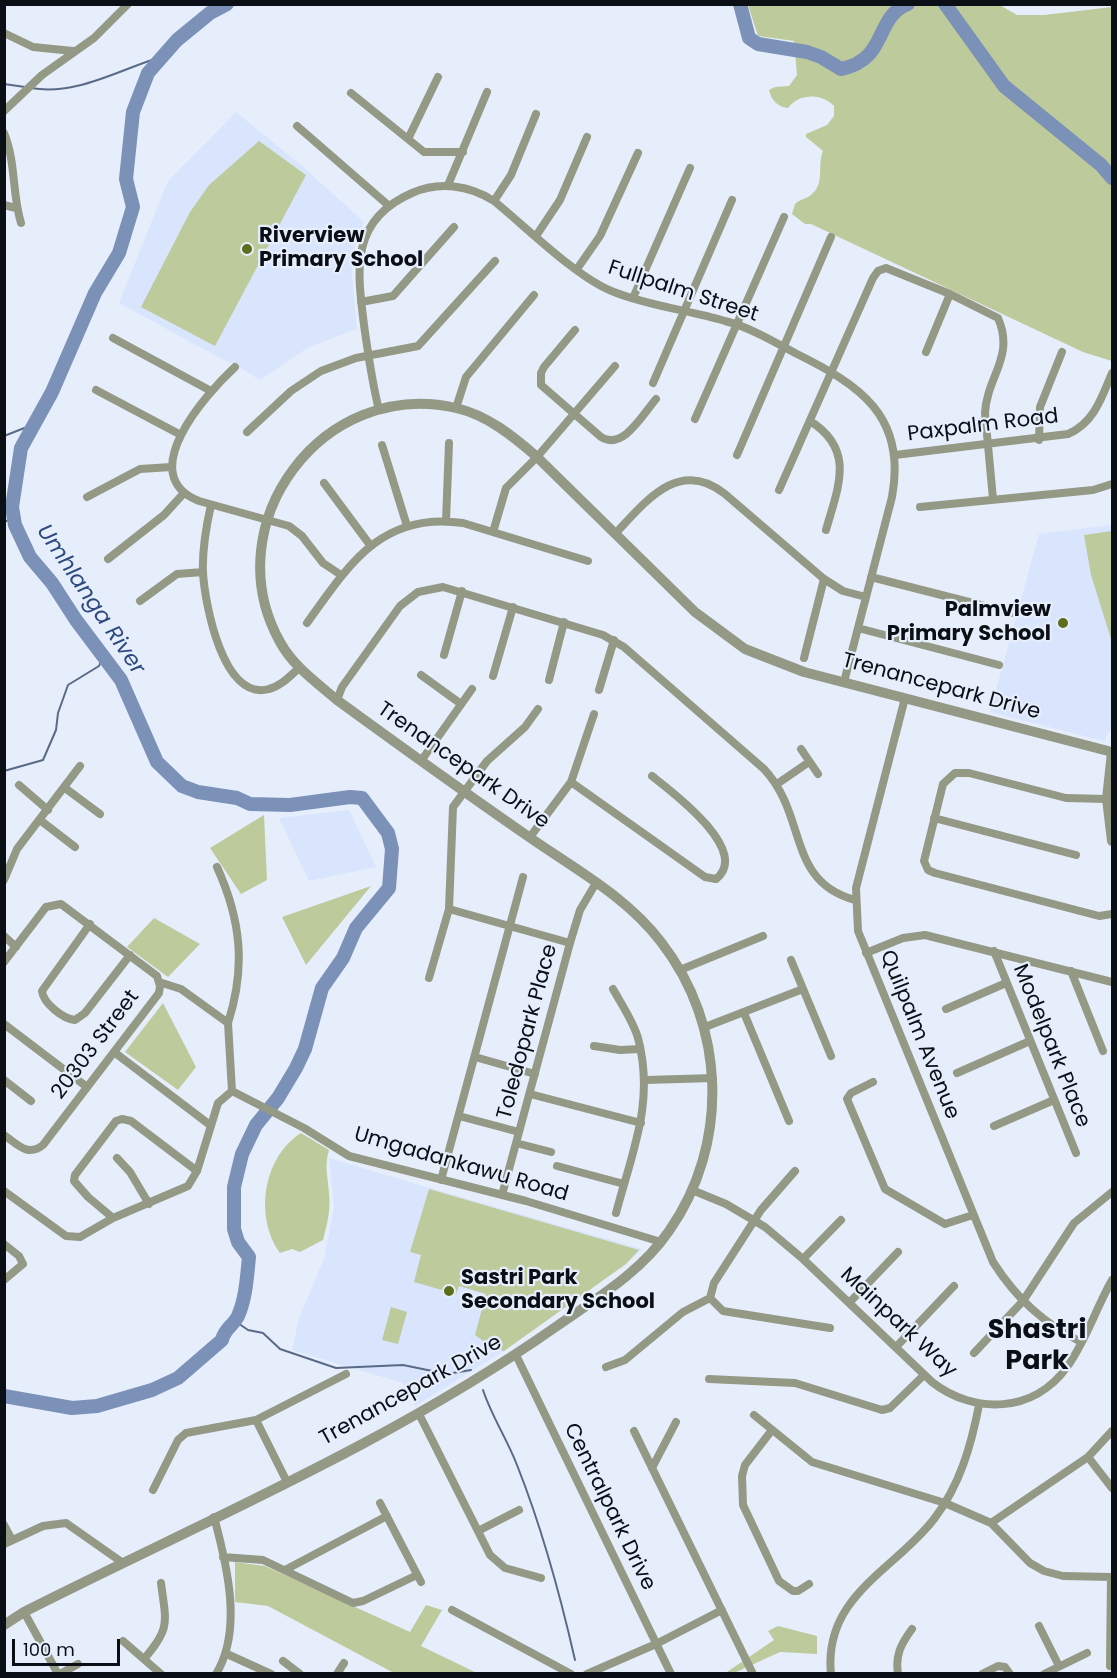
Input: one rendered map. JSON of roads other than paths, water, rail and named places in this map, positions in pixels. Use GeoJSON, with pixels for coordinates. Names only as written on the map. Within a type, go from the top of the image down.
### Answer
{"type":"FeatureCollection","features":[{"type":"Feature","properties":{"kind":"street"},"geometry":{"type":"LineString","coordinates":[[4,111],[42,75],[94,38],[128,4]]}},
{"type":"Feature","properties":{"kind":"street"},"geometry":{"type":"LineString","coordinates":[[4,33],[33,47],[73,51]]}},
{"type":"Feature","properties":{"kind":"street"},"geometry":{"type":"LineString","coordinates":[[408,139],[438,77]]}},
{"type":"Feature","properties":{"kind":"street"},"geometry":{"type":"LineString","coordinates":[[448,185],[487,92]]}},
{"type":"Feature","properties":{"kind":"street"},"geometry":{"type":"LineString","coordinates":[[351,93],[417,147],[432,154],[463,152]]}},
{"type":"Feature","properties":{"kind":"street"},"geometry":{"type":"LineString","coordinates":[[494,201],[511,175],[536,114]]}},
{"type":"Feature","properties":{"kind":"street"},"geometry":{"type":"LineString","coordinates":[[297,126],[388,205]]}},
{"type":"Feature","properties":{"kind":"street"},"geometry":{"type":"LineString","coordinates":[[4,133],[11,151],[16,208],[21,223]]}},
{"type":"Feature","properties":{"kind":"street"},"geometry":{"type":"LineString","coordinates":[[536,236],[560,200],[587,137]]}},
{"type":"Feature","properties":{"kind":"street"},"geometry":{"type":"LineString","coordinates":[[577,269],[600,236],[638,153]]}},
{"type":"Feature","properties":{"kind":"street"},"geometry":{"type":"LineString","coordinates":[[633,298],[690,168]]}},
{"type":"Feature","properties":{"kind":"street","name":"Fullpalm Street"},"geometry":{"type":"LineString","coordinates":[[379,410],[368,356],[361,302],[358,270],[361,248],[372,224],[388,205],[418,190],[448,185],[475,191],[494,201],[600,286],[633,298],[737,325],[832,371],[863,393],[876,408],[890,435],[895,455],[892,497],[844,682]]}},
{"type":"Feature","properties":{"kind":"street"},"geometry":{"type":"LineString","coordinates":[[653,383],[732,200]]}},
{"type":"Feature","properties":{"kind":"street"},"geometry":{"type":"LineString","coordinates":[[4,205],[16,208]]}},
{"type":"Feature","properties":{"kind":"street"},"geometry":{"type":"LineString","coordinates":[[695,419],[784,217]]}},
{"type":"Feature","properties":{"kind":"street"},"geometry":{"type":"LineString","coordinates":[[361,302],[393,296],[454,227]]}},
{"type":"Feature","properties":{"kind":"street"},"geometry":{"type":"LineString","coordinates":[[737,455],[831,237]]}},
{"type":"Feature","properties":{"kind":"street"},"geometry":{"type":"LineString","coordinates":[[247,432],[291,391],[321,371],[368,356],[418,346],[495,261]]}},
{"type":"Feature","properties":{"kind":"street"},"geometry":{"type":"LineString","coordinates":[[779,490],[879,271],[892,269],[992,314],[1000,325],[1004,356],[986,403],[987,444],[993,499]]}},
{"type":"Feature","properties":{"kind":"street"},"geometry":{"type":"LineString","coordinates":[[926,352],[950,294]]}},
{"type":"Feature","properties":{"kind":"street"},"geometry":{"type":"LineString","coordinates":[[456,408],[466,378],[534,295]]}},
{"type":"Feature","properties":{"kind":"street"},"geometry":{"type":"LineString","coordinates":[[576,330],[544,367],[540,379],[546,390],[601,437],[616,441],[624,436],[656,399]]}},
{"type":"Feature","properties":{"kind":"street"},"geometry":{"type":"LineString","coordinates":[[113,338],[211,391]]}},
{"type":"Feature","properties":{"kind":"street"},"geometry":{"type":"LineString","coordinates":[[1039,440],[1040,407],[1062,352]]}},
{"type":"Feature","properties":{"kind":"street"},"geometry":{"type":"LineString","coordinates":[[493,532],[506,488],[537,457],[615,366]]}},
{"type":"Feature","properties":{"kind":"street"},"geometry":{"type":"LineString","coordinates":[[235,367],[211,391],[181,435],[173,451],[172,475],[184,493],[211,505],[297,531],[315,555],[341,575]]}},
{"type":"Feature","properties":{"kind":"street","name":"Paxpalm Road"},"geometry":{"type":"LineString","coordinates":[[895,455],[1039,440],[1077,431],[1089,420],[1113,373]]}},
{"type":"Feature","properties":{"kind":"street"},"geometry":{"type":"LineString","coordinates":[[96,390],[181,435]]}},
{"type":"Feature","properties":{"kind":"street"},"geometry":{"type":"LineString","coordinates":[[1102,398],[1113,403]]}},
{"type":"Feature","properties":{"kind":"street","name":"Trenancepark Drive"},"geometry":{"type":"LineString","coordinates":[[4,1625],[24,1612],[287,1482],[418,1414],[516,1355],[622,1281],[661,1242],[692,1190],[710,1128],[713,1078],[705,1027],[696,1000],[680,970],[649,927],[596,883],[336,700],[299,668],[280,643],[264,600],[260,564],[266,520],[284,481],[310,449],[339,427],[379,410],[402,406],[456,408],[489,421],[516,438],[695,612],[731,640],[774,662],[1113,752]]}},
{"type":"Feature","properties":{"kind":"street"},"geometry":{"type":"LineString","coordinates":[[810,421],[831,438],[840,462],[841,475],[826,530]]}},
{"type":"Feature","properties":{"kind":"street"},"geometry":{"type":"LineString","coordinates":[[446,521],[449,443]]}},
{"type":"Feature","properties":{"kind":"street"},"geometry":{"type":"LineString","coordinates":[[382,445],[406,526]]}},
{"type":"Feature","properties":{"kind":"street"},"geometry":{"type":"LineString","coordinates":[[87,497],[140,469],[171,467]]}},
{"type":"Feature","properties":{"kind":"street"},"geometry":{"type":"LineString","coordinates":[[615,534],[658,491],[673,483],[695,481],[718,489],[824,579],[843,591],[866,597]]}},
{"type":"Feature","properties":{"kind":"street"},"geometry":{"type":"LineString","coordinates":[[324,483],[370,545]]}},
{"type":"Feature","properties":{"kind":"street"},"geometry":{"type":"LineString","coordinates":[[920,507],[1093,490],[1113,483]]}},
{"type":"Feature","properties":{"kind":"street"},"geometry":{"type":"LineString","coordinates":[[108,559],[164,515],[184,493]]}},
{"type":"Feature","properties":{"kind":"street"},"geometry":{"type":"LineString","coordinates":[[211,505],[205,537],[203,572],[211,622],[225,658],[237,679],[248,687],[264,690],[282,683],[299,668]]}},
{"type":"Feature","properties":{"kind":"street"},"geometry":{"type":"LineString","coordinates":[[307,623],[341,575],[370,545],[406,526],[446,521],[493,532],[588,561]]}},
{"type":"Feature","properties":{"kind":"street"},"geometry":{"type":"LineString","coordinates":[[140,601],[177,574],[203,572]]}},
{"type":"Feature","properties":{"kind":"street"},"geometry":{"type":"LineString","coordinates":[[872,577],[1012,614]]}},
{"type":"Feature","properties":{"kind":"street"},"geometry":{"type":"LineString","coordinates":[[804,658],[824,579]]}},
{"type":"Feature","properties":{"kind":"street"},"geometry":{"type":"LineString","coordinates":[[336,700],[342,687],[406,600],[418,592],[435,587],[462,591],[614,640],[764,769],[777,784],[787,801],[812,874],[827,889],[855,900]]}},
{"type":"Feature","properties":{"kind":"street"},"geometry":{"type":"LineString","coordinates":[[444,655],[462,591]]}},
{"type":"Feature","properties":{"kind":"street"},"geometry":{"type":"LineString","coordinates":[[493,676],[513,607]]}},
{"type":"Feature","properties":{"kind":"street"},"geometry":{"type":"LineString","coordinates":[[549,680],[564,622]]}},
{"type":"Feature","properties":{"kind":"street"},"geometry":{"type":"LineString","coordinates":[[858,628],[999,664]]}},
{"type":"Feature","properties":{"kind":"street"},"geometry":{"type":"LineString","coordinates":[[600,690],[614,640]]}},
{"type":"Feature","properties":{"kind":"street"},"geometry":{"type":"LineString","coordinates":[[421,675],[461,704]]}},
{"type":"Feature","properties":{"kind":"street"},"geometry":{"type":"LineString","coordinates":[[421,761],[472,689]]}},
{"type":"Feature","properties":{"kind":"street","name":"Quilpalm Avenue"},"geometry":{"type":"LineString","coordinates":[[905,698],[855,900],[857,928],[993,1262],[1023,1301],[1053,1328],[1081,1342]]}},
{"type":"Feature","properties":{"kind":"street"},"geometry":{"type":"LineString","coordinates":[[429,978],[449,909],[451,814],[463,791],[487,761],[525,728],[538,709]]}},
{"type":"Feature","properties":{"kind":"street"},"geometry":{"type":"LineString","coordinates":[[530,837],[571,782],[594,714]]}},
{"type":"Feature","properties":{"kind":"street"},"geometry":{"type":"LineString","coordinates":[[801,750],[818,774]]}},
{"type":"Feature","properties":{"kind":"street"},"geometry":{"type":"LineString","coordinates":[[1113,752],[1107,799],[1113,841]]}},
{"type":"Feature","properties":{"kind":"street"},"geometry":{"type":"LineString","coordinates":[[777,784],[809,762]]}},
{"type":"Feature","properties":{"kind":"street"},"geometry":{"type":"LineString","coordinates":[[4,880],[17,849],[80,766]]}},
{"type":"Feature","properties":{"kind":"street"},"geometry":{"type":"LineString","coordinates":[[1107,799],[1066,798],[969,773],[955,773],[943,784],[924,861],[930,872],[1099,916],[1113,914]]}},
{"type":"Feature","properties":{"kind":"street"},"geometry":{"type":"LineString","coordinates":[[571,782],[705,877],[716,879],[721,875],[723,865],[714,832],[698,814],[652,776]]}},
{"type":"Feature","properties":{"kind":"street"},"geometry":{"type":"LineString","coordinates":[[19,785],[48,810]]}},
{"type":"Feature","properties":{"kind":"street"},"geometry":{"type":"LineString","coordinates":[[65,788],[100,814]]}},
{"type":"Feature","properties":{"kind":"street"},"geometry":{"type":"LineString","coordinates":[[934,818],[1076,855]]}},
{"type":"Feature","properties":{"kind":"street"},"geometry":{"type":"LineString","coordinates":[[40,820],[75,846]]}},
{"type":"Feature","properties":{"kind":"street"},"geometry":{"type":"LineString","coordinates":[[4,1191],[72,1238],[80,1238],[113,1218],[183,1190],[191,1183],[197,1171],[218,1103],[223,1096],[232,1092],[228,1023],[236,1000],[239,961],[238,927],[231,898],[217,867]]}},
{"type":"Feature","properties":{"kind":"street"},"geometry":{"type":"LineString","coordinates":[[441,1180],[523,877]]}},
{"type":"Feature","properties":{"kind":"street","name":"Toledopark Place"},"geometry":{"type":"LineString","coordinates":[[502,1195],[570,943],[580,910],[596,883]]}},
{"type":"Feature","properties":{"kind":"street","name":"20303 Street"},"geometry":{"type":"LineString","coordinates":[[4,962],[51,904],[66,906],[157,976],[159,982],[159,993],[43,1144],[35,1151],[25,1150],[4,1135]]}},
{"type":"Feature","properties":{"kind":"street"},"geometry":{"type":"LineString","coordinates":[[449,909],[509,928],[570,943]]}},
{"type":"Feature","properties":{"kind":"street"},"geometry":{"type":"LineString","coordinates":[[90,924],[42,991],[45,1000],[68,1018],[75,1020],[86,1013],[130,955]]}},
{"type":"Feature","properties":{"kind":"street"},"geometry":{"type":"LineString","coordinates":[[866,953],[917,935],[994,951],[1113,982]]}},
{"type":"Feature","properties":{"kind":"street"},"geometry":{"type":"LineString","coordinates":[[4,936],[16,947]]}},
{"type":"Feature","properties":{"kind":"street"},"geometry":{"type":"LineString","coordinates":[[680,970],[763,936]]}},
{"type":"Feature","properties":{"kind":"street","name":"Modelpark Place"},"geometry":{"type":"LineString","coordinates":[[994,951],[1076,1153]]}},
{"type":"Feature","properties":{"kind":"street"},"geometry":{"type":"LineString","coordinates":[[791,960],[831,1056]]}},
{"type":"Feature","properties":{"kind":"street"},"geometry":{"type":"LineString","coordinates":[[1071,971],[1103,1051]]}},
{"type":"Feature","properties":{"kind":"street"},"geometry":{"type":"LineString","coordinates":[[159,982],[181,989],[228,1023]]}},
{"type":"Feature","properties":{"kind":"street"},"geometry":{"type":"LineString","coordinates":[[946,1009],[1006,983]]}},
{"type":"Feature","properties":{"kind":"street"},"geometry":{"type":"LineString","coordinates":[[613,989],[633,1026],[646,1080],[641,1123],[616,1213]]}},
{"type":"Feature","properties":{"kind":"street"},"geometry":{"type":"LineString","coordinates":[[705,1027],[803,989]]}},
{"type":"Feature","properties":{"kind":"street"},"geometry":{"type":"LineString","coordinates":[[744,1013],[789,1121]]}},
{"type":"Feature","properties":{"kind":"street"},"geometry":{"type":"LineString","coordinates":[[4,1024],[87,1087]]}},
{"type":"Feature","properties":{"kind":"street"},"geometry":{"type":"LineString","coordinates":[[957,1073],[1030,1041]]}},
{"type":"Feature","properties":{"kind":"street"},"geometry":{"type":"LineString","coordinates":[[594,1046],[620,1050],[640,1049]]}},
{"type":"Feature","properties":{"kind":"street"},"geometry":{"type":"LineString","coordinates":[[114,1052],[210,1125]]}},
{"type":"Feature","properties":{"kind":"street"},"geometry":{"type":"LineString","coordinates":[[475,1057],[535,1074]]}},
{"type":"Feature","properties":{"kind":"street"},"geometry":{"type":"LineString","coordinates":[[646,1080],[713,1078]]}},
{"type":"Feature","properties":{"kind":"street"},"geometry":{"type":"LineString","coordinates":[[4,1080],[31,1101]]}},
{"type":"Feature","properties":{"kind":"street"},"geometry":{"type":"LineString","coordinates":[[873,1082],[851,1093],[847,1101],[885,1189],[945,1224],[973,1215]]}},
{"type":"Feature","properties":{"kind":"street","name":"Umgadankawu Road"},"geometry":{"type":"LineString","coordinates":[[232,1092],[262,1106],[349,1156],[502,1195],[661,1242]]}},
{"type":"Feature","properties":{"kind":"street"},"geometry":{"type":"LineString","coordinates":[[530,1094],[641,1123]]}},
{"type":"Feature","properties":{"kind":"street"},"geometry":{"type":"LineString","coordinates":[[994,1126],[1054,1100]]}},
{"type":"Feature","properties":{"kind":"street"},"geometry":{"type":"LineString","coordinates":[[459,1116],[519,1132]]}},
{"type":"Feature","properties":{"kind":"street"},"geometry":{"type":"LineString","coordinates":[[113,1218],[88,1197],[74,1181],[75,1175],[116,1121],[122,1119],[131,1121],[197,1171]]}},
{"type":"Feature","properties":{"kind":"street"},"geometry":{"type":"LineString","coordinates":[[516,1143],[551,1152]]}},
{"type":"Feature","properties":{"kind":"street"},"geometry":{"type":"LineString","coordinates":[[117,1158],[130,1172],[149,1203]]}},
{"type":"Feature","properties":{"kind":"street"},"geometry":{"type":"LineString","coordinates":[[557,1166],[624,1184]]}},
{"type":"Feature","properties":{"kind":"street"},"geometry":{"type":"LineString","coordinates":[[606,1367],[625,1360],[683,1312],[710,1298],[714,1283],[755,1220],[795,1171]]}},
{"type":"Feature","properties":{"kind":"street","name":"Mainpark Way"},"geometry":{"type":"LineString","coordinates":[[692,1190],[755,1220],[803,1259],[924,1375],[948,1394],[979,1405],[1010,1404],[1041,1392],[1068,1367],[1109,1296],[1113,1280]]}},
{"type":"Feature","properties":{"kind":"street"},"geometry":{"type":"LineString","coordinates":[[974,1353],[1023,1301],[1074,1223],[1113,1192]]}},
{"type":"Feature","properties":{"kind":"street"},"geometry":{"type":"LineString","coordinates":[[803,1259],[841,1220]]}},
{"type":"Feature","properties":{"kind":"street"},"geometry":{"type":"LineString","coordinates":[[4,1244],[20,1256],[23,1264],[4,1280]]}},
{"type":"Feature","properties":{"kind":"street"},"geometry":{"type":"LineString","coordinates":[[849,1303],[898,1252]]}},
{"type":"Feature","properties":{"kind":"street"},"geometry":{"type":"LineString","coordinates":[[896,1347],[954,1286]]}},
{"type":"Feature","properties":{"kind":"street"},"geometry":{"type":"LineString","coordinates":[[710,1298],[723,1311],[830,1328]]}},
{"type":"Feature","properties":{"kind":"street","name":"Centralpark Drive"},"geometry":{"type":"LineString","coordinates":[[516,1355],[671,1674]]}},
{"type":"Feature","properties":{"kind":"street"},"geometry":{"type":"LineString","coordinates":[[153,1490],[182,1436],[194,1431],[256,1420],[346,1374]]}},
{"type":"Feature","properties":{"kind":"street"},"geometry":{"type":"LineString","coordinates":[[709,1379],[795,1383],[886,1410],[924,1375]]}},
{"type":"Feature","properties":{"kind":"street"},"geometry":{"type":"LineString","coordinates":[[831,1674],[832,1649],[845,1609],[866,1584],[927,1527],[945,1503],[968,1454],[979,1405]]}},
{"type":"Feature","properties":{"kind":"street"},"geometry":{"type":"LineString","coordinates":[[418,1414],[496,1563],[541,1578]]}},
{"type":"Feature","properties":{"kind":"street"},"geometry":{"type":"LineString","coordinates":[[754,1415],[812,1462],[945,1503],[991,1522],[1030,1563],[1044,1571],[1063,1576],[1112,1577],[1110,1666]]}},
{"type":"Feature","properties":{"kind":"street"},"geometry":{"type":"LineString","coordinates":[[256,1420],[287,1482]]}},
{"type":"Feature","properties":{"kind":"street"},"geometry":{"type":"LineString","coordinates":[[652,1468],[676,1422]]}},
{"type":"Feature","properties":{"kind":"street"},"geometry":{"type":"LineString","coordinates":[[772,1430],[746,1465],[742,1476],[743,1504],[779,1581],[793,1591],[798,1591],[809,1584]]}},
{"type":"Feature","properties":{"kind":"street"},"geometry":{"type":"LineString","coordinates":[[634,1431],[753,1674]]}},
{"type":"Feature","properties":{"kind":"street"},"geometry":{"type":"LineString","coordinates":[[991,1522],[1088,1457],[1113,1431]]}},
{"type":"Feature","properties":{"kind":"street"},"geometry":{"type":"LineString","coordinates":[[1088,1457],[1113,1488]]}},
{"type":"Feature","properties":{"kind":"street"},"geometry":{"type":"LineString","coordinates":[[223,1557],[259,1559],[353,1603],[418,1579],[380,1503]]}},
{"type":"Feature","properties":{"kind":"street"},"geometry":{"type":"LineString","coordinates":[[478,1531],[519,1510]]}},
{"type":"Feature","properties":{"kind":"street"},"geometry":{"type":"LineString","coordinates":[[285,1570],[387,1516]]}},
{"type":"Feature","properties":{"kind":"street"},"geometry":{"type":"LineString","coordinates":[[214,1517],[223,1557],[232,1625],[227,1654],[216,1674]]}},
{"type":"Feature","properties":{"kind":"street"},"geometry":{"type":"LineString","coordinates":[[4,1525],[8,1542],[43,1526],[66,1523],[123,1563]]}},
{"type":"Feature","properties":{"kind":"street"},"geometry":{"type":"LineString","coordinates":[[144,1659],[158,1643],[165,1628],[161,1583]]}},
{"type":"Feature","properties":{"kind":"street"},"geometry":{"type":"LineString","coordinates":[[452,1610],[571,1674]]}},
{"type":"Feature","properties":{"kind":"street"},"geometry":{"type":"LineString","coordinates":[[587,1674],[656,1644],[722,1610]]}},
{"type":"Feature","properties":{"kind":"street"},"geometry":{"type":"LineString","coordinates":[[24,1612],[59,1674],[78,1664]]}},
{"type":"Feature","properties":{"kind":"street"},"geometry":{"type":"LineString","coordinates":[[1039,1626],[1059,1666]]}},
{"type":"Feature","properties":{"kind":"street"},"geometry":{"type":"LineString","coordinates":[[898,1674],[896,1661],[901,1645],[912,1629]]}},
{"type":"Feature","properties":{"kind":"street"},"geometry":{"type":"LineString","coordinates":[[123,1641],[161,1674]]}},
{"type":"Feature","properties":{"kind":"street"},"geometry":{"type":"LineString","coordinates":[[1044,1674],[1087,1653]]}},
{"type":"Feature","properties":{"kind":"street"},"geometry":{"type":"LineString","coordinates":[[227,1654],[271,1674]]}},
{"type":"Feature","properties":{"kind":"street"},"geometry":{"type":"LineString","coordinates":[[283,1661],[300,1674]]}},
{"type":"Feature","properties":{"kind":"street"},"geometry":{"type":"LineString","coordinates":[[338,1674],[344,1663]]}},
{"type":"Feature","properties":{"kind":"street"},"geometry":{"type":"LineString","coordinates":[[982,1674],[998,1666],[1005,1667],[1010,1674]]}},
{"type":"Feature","properties":{"kind":"waterway","name":"Umhlanga River"},"geometry":{"type":"LineString","coordinates":[[4,1396],[72,1408],[97,1406],[152,1390],[178,1378],[222,1340],[238,1316],[247,1279],[249,1257],[238,1242],[234,1229],[234,1187],[242,1154],[256,1125],[278,1098],[296,1068],[305,1049],[322,988],[343,958],[356,928],[389,888],[392,849],[388,833],[362,798],[350,797],[290,805],[250,804],[237,798],[198,792],[182,786],[157,762],[121,680],[76,620],[52,583],[30,557],[15,525],[12,507],[21,448],[52,392],[95,293],[119,253],[133,207],[126,179],[133,112],[148,73],[177,40],[210,13],[227,4]]}},
{"type":"Feature","properties":{"kind":"waterway","name":"Umhlanga River"},"geometry":{"type":"LineString","coordinates":[[740,4],[749,38],[758,44],[807,52],[841,69],[867,57],[890,18],[897,10],[908,4]]}},
{"type":"Feature","properties":{"kind":"waterway","name":"Umhlanga River"},"geometry":{"type":"LineString","coordinates":[[945,4],[1004,86],[1101,165],[1112,178]]}},
{"type":"Feature","properties":{"kind":"waterway"},"geometry":{"type":"LineString","coordinates":[[31,88],[48,89],[81,85],[161,57]]}},
{"type":"Feature","properties":{"kind":"waterway"},"geometry":{"type":"LineString","coordinates":[[4,84],[25,87]]}},
{"type":"Feature","properties":{"kind":"waterway"},"geometry":{"type":"LineString","coordinates":[[4,436],[32,425]]}},
{"type":"Feature","properties":{"kind":"waterway"},"geometry":{"type":"LineString","coordinates":[[4,522],[15,517]]}},
{"type":"Feature","properties":{"kind":"waterway"},"geometry":{"type":"LineString","coordinates":[[4,771],[43,760],[56,730],[58,713],[68,685],[99,666],[103,656]]}},
{"type":"Feature","properties":{"kind":"waterway"},"geometry":{"type":"LineString","coordinates":[[235,1321],[248,1330],[263,1333],[280,1349],[336,1368],[403,1365],[447,1374],[471,1370]]}},
{"type":"Feature","properties":{"kind":"waterway"},"geometry":{"type":"LineString","coordinates":[[483,1390],[526,1489],[557,1586],[575,1660]]}},
{"type":"Feature","properties":{"kind":"place","name":"Riverview Primary School"},"geometry":{"type":"Point","coordinates":[247,249]}},
{"type":"Feature","properties":{"kind":"place","name":"Palmview Primary School"},"geometry":{"type":"Point","coordinates":[1063,623]}},
{"type":"Feature","properties":{"kind":"place","name":"Sastri Park Secondary School"},"geometry":{"type":"Point","coordinates":[449,1291]}},
{"type":"Feature","properties":{"kind":"district","name":"Shastri Park"},"geometry":{"type":"Point","coordinates":[1037,1346]}}]}
